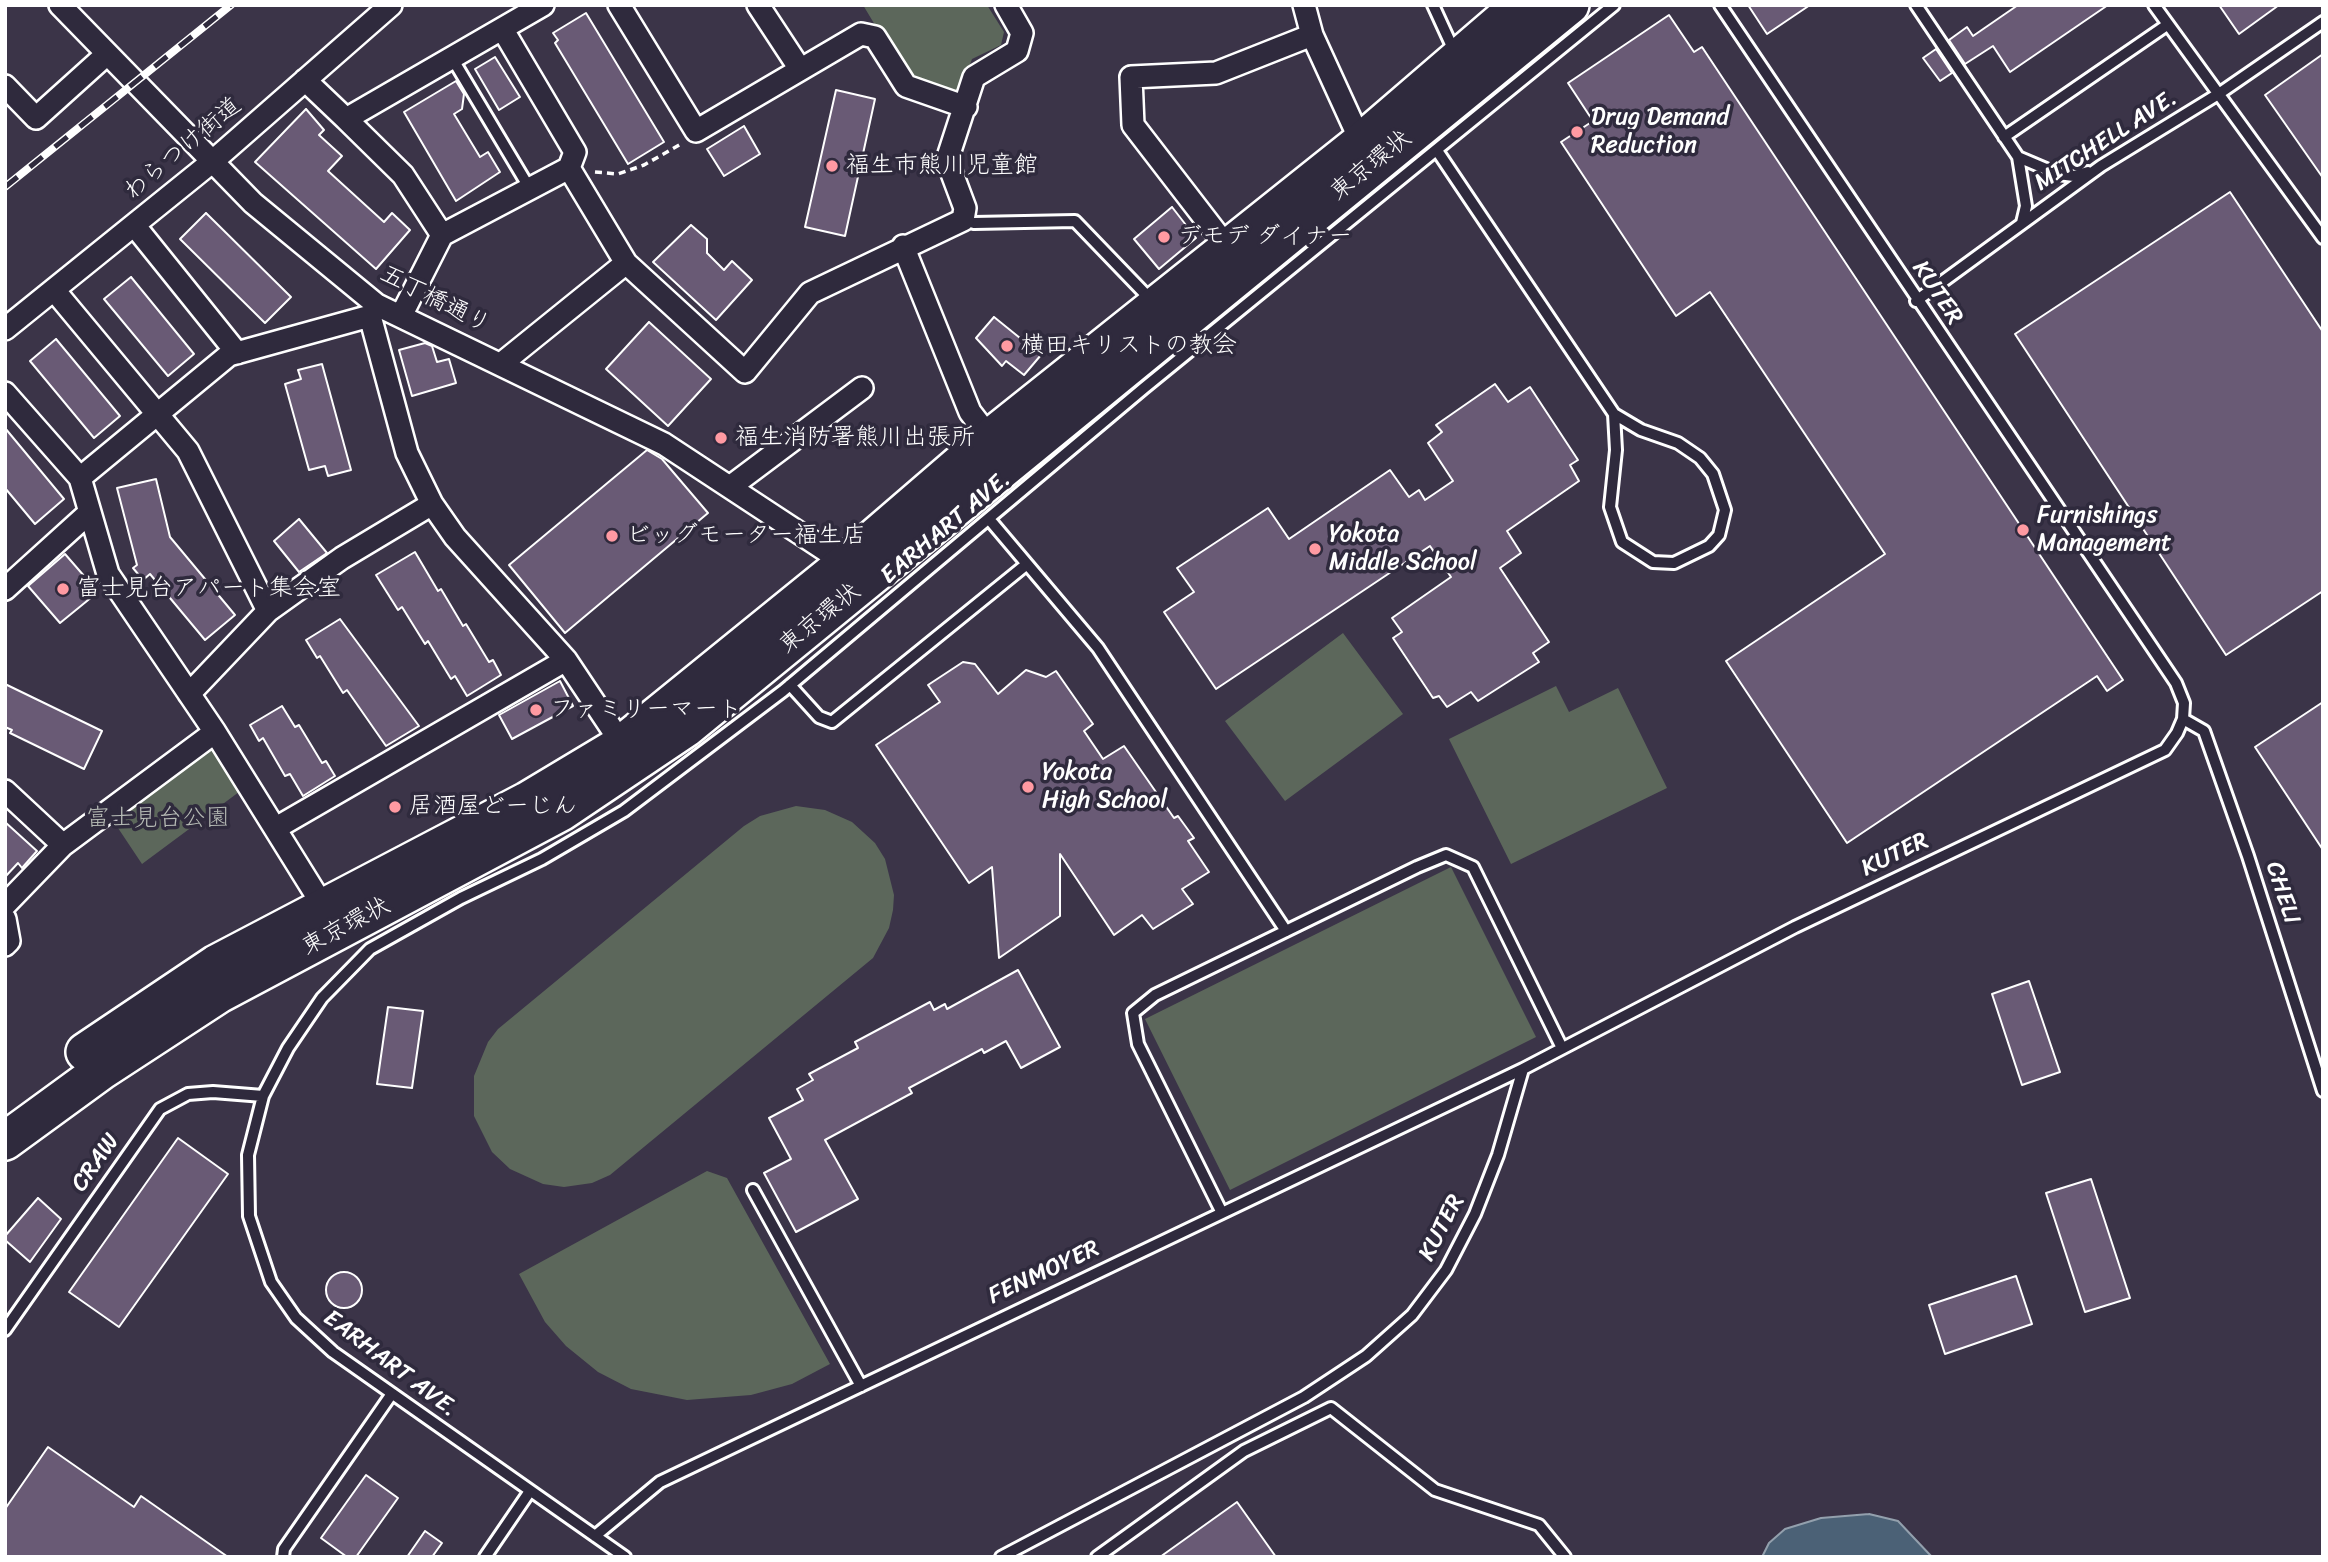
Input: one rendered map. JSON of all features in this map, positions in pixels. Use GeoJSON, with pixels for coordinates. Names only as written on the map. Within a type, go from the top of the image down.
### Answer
{"type":"FeatureCollection","features":[{"type":"Feature","properties":{"kind":"highway","name":"東京環状"},"geometry":{"type":"LineString","coordinates":[[5,1141],[101,1071],[219,994],[489,851],[607,784],[686,728],[854,574],[990,438],[1361,142],[1520,5]]}},
{"type":"Feature","properties":{"kind":"highway","name":"東京環状"},"geometry":{"type":"LineString","coordinates":[[5,1110],[107,1036],[216,964],[527,802],[622,744],[854,574],[1570,5]]}},
{"type":"Feature","properties":{"kind":"street","name":"わらつけ街道"},"geometry":{"type":"LineString","coordinates":[[5,329],[212,161],[391,5]]}},
{"type":"Feature","properties":{"kind":"street"},"geometry":{"type":"LineString","coordinates":[[346,119],[543,5]]}},
{"type":"Feature","properties":{"kind":"street"},"geometry":{"type":"LineString","coordinates":[[619,5],[696,131],[860,34],[875,37],[906,86],[966,107]]}},
{"type":"Feature","properties":{"kind":"street"},"geometry":{"type":"LineString","coordinates":[[758,5],[800,69]]}},
{"type":"Feature","properties":{"kind":"street"},"geometry":{"type":"LineString","coordinates":[[569,168],[626,263],[745,372],[810,293],[963,219],[965,208],[947,160],[974,77],[1017,51],[1022,33],[1006,5]]}},
{"type":"Feature","properties":{"kind":"street"},"geometry":{"type":"LineString","coordinates":[[1304,5],[1312,35],[1361,142]]}},
{"type":"Feature","properties":{"kind":"street","name":"五丁橋通り"},"geometry":{"type":"LineString","coordinates":[[67,7],[107,54],[261,211],[373,310],[401,316],[664,444],[854,574]]}},
{"type":"Feature","properties":{"kind":"street"},"geometry":{"type":"LineString","coordinates":[[401,316],[442,235],[569,168],[575,152],[503,30]]}},
{"type":"Feature","properties":{"kind":"street"},"geometry":{"type":"LineString","coordinates":[[1227,247],[1133,125],[1131,77],[1216,73],[1312,35]]}},
{"type":"Feature","properties":{"kind":"street"},"geometry":{"type":"LineString","coordinates":[[5,86],[36,118],[107,54]]}},
{"type":"Feature","properties":{"kind":"street"},"geometry":{"type":"LineString","coordinates":[[305,80],[403,176],[442,235]]}},
{"type":"Feature","properties":{"kind":"street"},"geometry":{"type":"LineString","coordinates":[[134,225],[237,353]]}},
{"type":"Feature","properties":{"kind":"street"},"geometry":{"type":"LineString","coordinates":[[903,246],[970,412],[990,438]]}},
{"type":"Feature","properties":{"kind":"street"},"geometry":{"type":"LineString","coordinates":[[501,364],[626,263]]}},
{"type":"Feature","properties":{"kind":"street"},"geometry":{"type":"LineString","coordinates":[[54,290],[188,451],[268,611]]}},
{"type":"Feature","properties":{"kind":"street"},"geometry":{"type":"LineString","coordinates":[[80,478],[229,355],[373,310],[407,453],[432,505],[456,537],[566,660],[622,744]]}},
{"type":"Feature","properties":{"kind":"street"},"geometry":{"type":"LineString","coordinates":[[730,487],[862,388]]}},
{"type":"Feature","properties":{"kind":"street"},"geometry":{"type":"LineString","coordinates":[[5,393],[80,478],[108,574],[215,732],[324,909]]}},
{"type":"Feature","properties":{"kind":"street"},"geometry":{"type":"LineString","coordinates":[[189,694],[268,611],[342,558],[432,505]]}},
{"type":"Feature","properties":{"kind":"street"},"geometry":{"type":"LineString","coordinates":[[5,589],[90,512]]}},
{"type":"Feature","properties":{"kind":"street"},"geometry":{"type":"LineString","coordinates":[[276,828],[566,660]]}},
{"type":"Feature","properties":{"kind":"street"},"geometry":{"type":"LineString","coordinates":[[5,905],[63,845],[215,732]]}},
{"type":"Feature","properties":{"kind":"street"},"geometry":{"type":"LineString","coordinates":[[5,791],[63,845]]}},
{"type":"Feature","properties":{"kind":"street"},"geometry":{"type":"LineString","coordinates":[[5,919],[9,941],[5,945]]}},
{"type":"Feature","properties":{"kind":"lane"},"geometry":{"type":"LineString","coordinates":[[1433,5],[1458,59]]}},
{"type":"Feature","properties":{"kind":"lane"},"geometry":{"type":"LineString","coordinates":[[1614,5],[1438,152],[1614,414],[1641,429],[1678,443],[1700,458],[1713,474],[1726,510],[1719,536],[1709,547],[1674,563],[1653,562],[1622,542],[1610,507],[1616,450],[1614,414]]}},
{"type":"Feature","properties":{"kind":"lane","name":"KUTER"},"geometry":{"type":"LineString","coordinates":[[1001,1557],[1304,1397],[1366,1356],[1412,1315],[1446,1270],[1475,1214],[1498,1154],[1523,1069],[1795,927],[2165,750],[2183,719],[2184,703],[2176,683],[1916,301],[1720,5]]}},
{"type":"Feature","properties":{"kind":"lane"},"geometry":{"type":"LineString","coordinates":[[1916,5],[2018,157],[2026,206],[2022,223]]}},
{"type":"Feature","properties":{"kind":"lane"},"geometry":{"type":"LineString","coordinates":[[2154,5],[2323,238]]}},
{"type":"Feature","properties":{"kind":"lane","name":"MITCHELL AVE."},"geometry":{"type":"LineString","coordinates":[[1916,301],[2094,171],[2220,93],[2323,22]]}},
{"type":"Feature","properties":{"kind":"lane"},"geometry":{"type":"LineString","coordinates":[[2004,137],[2167,25]]}},
{"type":"Feature","properties":{"kind":"lane"},"geometry":{"type":"LineString","coordinates":[[452,58],[530,189]]}},
{"type":"Feature","properties":{"kind":"lane","name":"EARHART AVE."},"geometry":{"type":"LineString","coordinates":[[625,1557],[333,1352],[296,1318],[271,1282],[249,1216],[248,1155],[263,1096],[288,1048],[321,998],[370,949],[461,898],[542,859],[624,811],[790,685],[1144,388],[1438,152]]}},
{"type":"Feature","properties":{"kind":"lane"},"geometry":{"type":"LineString","coordinates":[[2018,157],[2058,174],[2074,176],[2094,171]]}},
{"type":"Feature","properties":{"kind":"lane"},"geometry":{"type":"LineString","coordinates":[[963,219],[974,223],[1075,221],[1157,306]]}},
{"type":"Feature","properties":{"kind":"lane"},"geometry":{"type":"LineString","coordinates":[[989,519],[1098,648],[1286,932]]}},
{"type":"Feature","properties":{"kind":"lane"},"geometry":{"type":"LineString","coordinates":[[790,685],[819,717],[832,722],[1027,564]]}},
{"type":"Feature","properties":{"kind":"lane","name":"CHELI"},"geometry":{"type":"LineString","coordinates":[[2183,719],[2204,731],[2248,856],[2323,1091]]}},
{"type":"Feature","properties":{"kind":"lane"},"geometry":{"type":"LineString","coordinates":[[1222,1213],[1138,1044],[1133,1013],[1156,995],[1446,855],[1473,867],[1562,1048]]}},
{"type":"Feature","properties":{"kind":"lane","name":"FENMOYER"},"geometry":{"type":"LineString","coordinates":[[595,1536],[660,1482],[1523,1069]]}},
{"type":"Feature","properties":{"kind":"lane","name":"CRAW"},"geometry":{"type":"LineString","coordinates":[[5,1330],[160,1109],[188,1094],[213,1092],[263,1096]]}},
{"type":"Feature","properties":{"kind":"lane"},"geometry":{"type":"LineString","coordinates":[[753,1190],[861,1386]]}},
{"type":"Feature","properties":{"kind":"lane"},"geometry":{"type":"LineString","coordinates":[[283,1557],[284,1549],[391,1395]]}},
{"type":"Feature","properties":{"kind":"lane"},"geometry":{"type":"LineString","coordinates":[[1097,1557],[1244,1451],[1331,1408],[1435,1490],[1539,1525],[1565,1557]]}},
{"type":"Feature","properties":{"kind":"lane"},"geometry":{"type":"LineString","coordinates":[[485,1557],[530,1491]]}},
{"type":"Feature","properties":{"kind":"path"},"geometry":{"type":"LineString","coordinates":[[569,168],[580,167],[600,173],[618,174],[644,165],[685,141],[696,131]]}},
{"type":"Feature","properties":{"kind":"green space"},"geometry":{"type":"Polygon","coordinates":[[[863,5],[987,5],[1004,32],[1001,45],[972,59],[959,96],[902,70],[863,5]]]}},
{"type":"Feature","properties":{"kind":"green space"},"geometry":{"type":"Polygon","coordinates":[[[1343,633],[1403,714],[1285,801],[1225,721],[1343,633]]]}},
{"type":"Feature","properties":{"kind":"green space"},"geometry":{"type":"Polygon","coordinates":[[[1556,686],[1569,712],[1618,688],[1667,788],[1511,864],[1449,739],[1556,686]]]}},
{"type":"Feature","properties":{"kind":"green space","name":"富士見台公園"},"geometry":{"type":"Polygon","coordinates":[[[212,748],[239,792],[142,864],[112,819],[212,748]]]}},
{"type":"Feature","properties":{"kind":"green space"},"geometry":{"type":"Polygon","coordinates":[[[796,806],[825,810],[852,822],[875,843],[885,859],[894,895],[893,910],[889,928],[873,958],[610,1175],[592,1183],[564,1187],[543,1184],[510,1169],[492,1152],[474,1116],[474,1076],[488,1042],[498,1029],[744,826],[760,816],[796,806]]]}},
{"type":"Feature","properties":{"kind":"green space"},"geometry":{"type":"Polygon","coordinates":[[[1451,867],[1536,1037],[1230,1190],[1145,1019],[1451,867]]]}},
{"type":"Feature","properties":{"kind":"green space"},"geometry":{"type":"Polygon","coordinates":[[[707,1171],[727,1178],[830,1364],[792,1384],[751,1395],[687,1400],[631,1389],[598,1372],[566,1346],[545,1322],[519,1274],[707,1171]]]}},
{"type":"Feature","properties":{"kind":"water"},"geometry":{"type":"Polygon","coordinates":[[[1869,1514],[1898,1521],[1932,1557],[1762,1557],[1769,1543],[1785,1529],[1821,1518],[1869,1514]]]}},
{"type":"Feature","properties":{"kind":"building"},"geometry":{"type":"Polygon","coordinates":[[[1748,5],[1810,5],[1767,34],[1748,5]]]}},
{"type":"Feature","properties":{"kind":"building"},"geometry":{"type":"Polygon","coordinates":[[[2018,5],[2108,5],[2010,72],[1993,46],[1965,64],[1949,40],[1967,27],[1973,36],[2018,5]]]}},
{"type":"Feature","properties":{"kind":"building"},"geometry":{"type":"Polygon","coordinates":[[[2219,5],[2279,5],[2239,34],[2219,5]]]}},
{"type":"Feature","properties":{"kind":"building"},"geometry":{"type":"Polygon","coordinates":[[[586,13],[664,142],[628,164],[555,43],[558,40],[553,33],[586,13]]]}},
{"type":"Feature","properties":{"kind":"building"},"geometry":{"type":"Polygon","coordinates":[[[1669,15],[1694,52],[1702,47],[2123,680],[2107,691],[2097,676],[1847,843],[1726,661],[1885,554],[1710,292],[1676,316],[1561,142],[1593,121],[1568,83],[1669,15]]]}},
{"type":"Feature","properties":{"kind":"building"},"geometry":{"type":"Polygon","coordinates":[[[1936,49],[1952,73],[1940,81],[1923,58],[1936,49]]]}},
{"type":"Feature","properties":{"kind":"building"},"geometry":{"type":"Polygon","coordinates":[[[2323,54],[2323,178],[2265,95],[2323,54]]]}},
{"type":"Feature","properties":{"kind":"building"},"geometry":{"type":"Polygon","coordinates":[[[495,57],[520,97],[499,110],[475,69],[495,57]]]}},
{"type":"Feature","properties":{"kind":"building"},"geometry":{"type":"Polygon","coordinates":[[[456,81],[464,94],[462,109],[454,114],[480,157],[488,152],[500,172],[456,201],[404,112],[456,81]]]}},
{"type":"Feature","properties":{"kind":"building"},"geometry":{"type":"Polygon","coordinates":[[[836,90],[875,99],[845,236],[805,227],[836,90]]]}},
{"type":"Feature","properties":{"kind":"building"},"geometry":{"type":"Polygon","coordinates":[[[306,109],[324,130],[319,135],[342,156],[328,171],[384,222],[392,213],[410,230],[376,269],[255,162],[306,109]]]}},
{"type":"Feature","properties":{"kind":"building"},"geometry":{"type":"Polygon","coordinates":[[[744,126],[760,154],[724,176],[707,149],[744,126]]]}},
{"type":"Feature","properties":{"kind":"building"},"geometry":{"type":"Polygon","coordinates":[[[2230,192],[2323,332],[2323,591],[2226,655],[2015,334],[2230,192]]]}},
{"type":"Feature","properties":{"kind":"building"},"geometry":{"type":"Polygon","coordinates":[[[1172,207],[1196,238],[1159,269],[1134,239],[1172,207]]]}},
{"type":"Feature","properties":{"kind":"building"},"geometry":{"type":"Polygon","coordinates":[[[206,213],[291,297],[265,323],[180,239],[206,213]]]}},
{"type":"Feature","properties":{"kind":"building"},"geometry":{"type":"Polygon","coordinates":[[[691,225],[707,239],[707,253],[724,270],[732,261],[752,280],[716,320],[653,262],[691,225]]]}},
{"type":"Feature","properties":{"kind":"building"},"geometry":{"type":"Polygon","coordinates":[[[131,277],[194,354],[168,376],[104,299],[131,277]]]}},
{"type":"Feature","properties":{"kind":"building","name":"横田キリストの教会"},"geometry":{"type":"Polygon","coordinates":[[[994,317],[1041,355],[1024,375],[1006,361],[1002,366],[976,338],[994,317]]]}},
{"type":"Feature","properties":{"kind":"building"},"geometry":{"type":"Polygon","coordinates":[[[649,322],[711,379],[668,426],[606,369],[649,322]]]}},
{"type":"Feature","properties":{"kind":"building"},"geometry":{"type":"Polygon","coordinates":[[[56,339],[120,416],[94,438],[30,361],[56,339]]]}},
{"type":"Feature","properties":{"kind":"building"},"geometry":{"type":"Polygon","coordinates":[[[425,343],[432,346],[437,362],[449,359],[456,383],[412,396],[399,350],[425,343]]]}},
{"type":"Feature","properties":{"kind":"building"},"geometry":{"type":"Polygon","coordinates":[[[322,364],[351,470],[328,476],[325,466],[309,470],[285,384],[301,379],[298,370],[322,364]]]}},
{"type":"Feature","properties":{"kind":"building","name":"Yokota Middle School"},"geometry":{"type":"Polygon","coordinates":[[[1495,384],[1508,402],[1530,387],[1578,460],[1570,465],[1579,481],[1507,531],[1521,553],[1500,568],[1549,642],[1533,653],[1539,662],[1478,701],[1471,692],[1447,707],[1439,696],[1433,698],[1393,638],[1402,632],[1392,618],[1451,577],[1430,546],[1216,689],[1164,612],[1194,592],[1177,568],[1268,508],[1289,539],[1390,470],[1409,497],[1419,490],[1425,500],[1453,481],[1428,443],[1442,432],[1436,425],[1495,384]]]}},
{"type":"Feature","properties":{"kind":"building"},"geometry":{"type":"Polygon","coordinates":[[[5,428],[64,499],[35,524],[5,488],[5,428]]]}},
{"type":"Feature","properties":{"kind":"building"},"geometry":{"type":"Polygon","coordinates":[[[647,450],[662,459],[708,513],[565,633],[509,565],[647,450]]]}},
{"type":"Feature","properties":{"kind":"building"},"geometry":{"type":"Polygon","coordinates":[[[156,479],[170,537],[235,615],[205,640],[150,574],[143,580],[133,568],[137,565],[117,488],[156,479]]]}},
{"type":"Feature","properties":{"kind":"building"},"geometry":{"type":"Polygon","coordinates":[[[299,519],[327,553],[299,572],[274,541],[299,519]]]}},
{"type":"Feature","properties":{"kind":"building"},"geometry":{"type":"Polygon","coordinates":[[[415,552],[438,591],[441,589],[463,626],[466,624],[489,662],[493,660],[501,675],[467,696],[455,676],[451,679],[428,641],[425,644],[402,607],[398,610],[376,575],[415,552]]]}},
{"type":"Feature","properties":{"kind":"building","name":"富士見台アパート集会室"},"geometry":{"type":"Polygon","coordinates":[[[65,554],[98,592],[60,623],[28,586],[65,554]]]}},
{"type":"Feature","properties":{"kind":"building"},"geometry":{"type":"Polygon","coordinates":[[[340,619],[419,726],[386,746],[347,690],[343,693],[320,656],[317,658],[306,640],[340,619]]]}},
{"type":"Feature","properties":{"kind":"building","name":"Yokota High School"},"geometry":{"type":"Polygon","coordinates":[[[963,662],[975,664],[998,694],[1026,670],[1046,677],[1056,671],[1093,724],[1084,731],[1103,759],[1124,746],[1174,818],[1178,816],[1194,838],[1188,841],[1209,872],[1182,889],[1193,904],[1153,929],[1142,915],[1114,935],[1060,854],[1060,916],[999,958],[992,867],[969,883],[876,745],[940,702],[928,685],[963,662]]]}},
{"type":"Feature","properties":{"kind":"building","name":"ファミリーマート"},"geometry":{"type":"Polygon","coordinates":[[[560,681],[573,706],[512,739],[499,715],[560,681]]]}},
{"type":"Feature","properties":{"kind":"building"},"geometry":{"type":"Polygon","coordinates":[[[5,684],[102,731],[84,769],[10,733],[12,730],[5,727],[5,684]]]}},
{"type":"Feature","properties":{"kind":"building"},"geometry":{"type":"Polygon","coordinates":[[[2323,702],[2323,850],[2255,747],[2323,702]]]}},
{"type":"Feature","properties":{"kind":"building"},"geometry":{"type":"Polygon","coordinates":[[[282,706],[295,727],[299,725],[322,763],[326,761],[335,776],[303,796],[290,774],[285,776],[263,738],[259,741],[250,725],[282,706]]]}},
{"type":"Feature","properties":{"kind":"building"},"geometry":{"type":"Polygon","coordinates":[[[5,822],[37,851],[22,868],[18,863],[5,877],[5,822]]]}},
{"type":"Feature","properties":{"kind":"building"},"geometry":{"type":"Polygon","coordinates":[[[1018,970],[1060,1047],[1021,1068],[1006,1041],[984,1053],[982,1049],[909,1088],[912,1093],[825,1140],[858,1199],[796,1232],[764,1173],[791,1159],[769,1118],[803,1100],[797,1089],[813,1080],[809,1074],[858,1048],[855,1042],[930,1002],[934,1010],[945,1004],[947,1009],[1018,970]]]}},
{"type":"Feature","properties":{"kind":"building"},"geometry":{"type":"Polygon","coordinates":[[[2029,981],[2060,1072],[2022,1085],[1992,994],[2029,981]]]}},
{"type":"Feature","properties":{"kind":"building"},"geometry":{"type":"Polygon","coordinates":[[[388,1007],[423,1011],[412,1088],[377,1084],[388,1007]]]}},
{"type":"Feature","properties":{"kind":"building"},"geometry":{"type":"Polygon","coordinates":[[[178,1138],[228,1174],[119,1327],[69,1292],[178,1138]]]}},
{"type":"Feature","properties":{"kind":"building"},"geometry":{"type":"Polygon","coordinates":[[[2091,1179],[2130,1298],[2085,1312],[2046,1193],[2091,1179]]]}},
{"type":"Feature","properties":{"kind":"building"},"geometry":{"type":"Polygon","coordinates":[[[38,1198],[61,1219],[30,1262],[5,1240],[5,1236],[38,1198]]]}},
{"type":"Feature","properties":{"kind":"building"},"geometry":{"type":"Polygon","coordinates":[[[344,1272],[357,1277],[362,1290],[357,1303],[344,1308],[331,1303],[326,1290],[331,1277],[344,1272]]]}},
{"type":"Feature","properties":{"kind":"building"},"geometry":{"type":"Polygon","coordinates":[[[2016,1276],[2032,1324],[1945,1354],[1929,1305],[2016,1276]]]}},
{"type":"Feature","properties":{"kind":"building"},"geometry":{"type":"Polygon","coordinates":[[[48,1447],[134,1507],[141,1496],[228,1557],[5,1557],[5,1509],[48,1447]]]}},
{"type":"Feature","properties":{"kind":"building"},"geometry":{"type":"Polygon","coordinates":[[[366,1475],[398,1498],[356,1557],[347,1557],[321,1538],[366,1475]]]}},
{"type":"Feature","properties":{"kind":"building"},"geometry":{"type":"Polygon","coordinates":[[[1237,1502],[1276,1557],[1160,1557],[1237,1502]]]}},
{"type":"Feature","properties":{"kind":"building"},"geometry":{"type":"Polygon","coordinates":[[[425,1531],[442,1543],[432,1557],[407,1557],[425,1531]]]}},
{"type":"Feature","properties":{"kind":"railway"},"geometry":{"type":"LineString","coordinates":[[5,187],[231,5]]}},
{"type":"Feature","properties":{"kind":"place","name":"Drug Demand Reduction"},"geometry":{"type":"Point","coordinates":[1577,132]}},
{"type":"Feature","properties":{"kind":"place","name":"福生市熊川児童館"},"geometry":{"type":"Point","coordinates":[832,166]}},
{"type":"Feature","properties":{"kind":"place","name":"デモデ ダイナー"},"geometry":{"type":"Point","coordinates":[1164,237]}},
{"type":"Feature","properties":{"kind":"place","name":"横田キリストの教会"},"geometry":{"type":"Point","coordinates":[1007,346]}},
{"type":"Feature","properties":{"kind":"place","name":"福生消防署熊川出張所"},"geometry":{"type":"Point","coordinates":[721,438]}},
{"type":"Feature","properties":{"kind":"place","name":"Furnishings Management"},"geometry":{"type":"Point","coordinates":[2023,530]}},
{"type":"Feature","properties":{"kind":"place","name":"ビッグモーター福生店"},"geometry":{"type":"Point","coordinates":[612,536]}},
{"type":"Feature","properties":{"kind":"place","name":"Yokota Middle School"},"geometry":{"type":"Point","coordinates":[1315,549]}},
{"type":"Feature","properties":{"kind":"place","name":"富士見台アパート集会室"},"geometry":{"type":"Point","coordinates":[63,589]}},
{"type":"Feature","properties":{"kind":"place","name":"ファミリーマート"},"geometry":{"type":"Point","coordinates":[536,710]}},
{"type":"Feature","properties":{"kind":"place","name":"Yokota High School"},"geometry":{"type":"Point","coordinates":[1028,787]}},
{"type":"Feature","properties":{"kind":"place","name":"居酒屋どーじん"},"geometry":{"type":"Point","coordinates":[395,807]}}]}
